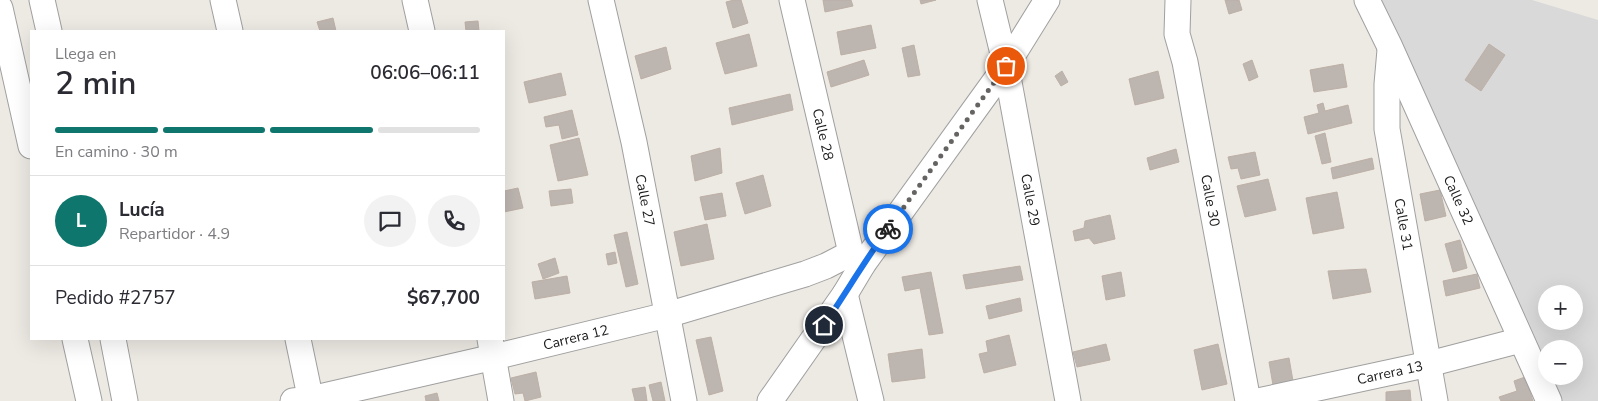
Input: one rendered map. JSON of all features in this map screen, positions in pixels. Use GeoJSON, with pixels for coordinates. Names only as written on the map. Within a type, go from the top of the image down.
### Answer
{"type":"FeatureCollection","features":[{"type":"Feature","properties":{"kind":"street"},"geometry":{"type":"LineString","coordinates":[[42,0],[49,30]]}},
{"type":"Feature","properties":{"kind":"street"},"geometry":{"type":"LineString","coordinates":[[223,0],[230,30]]}},
{"type":"Feature","properties":{"kind":"street"},"geometry":{"type":"LineString","coordinates":[[415,0],[422,30]]}},
{"type":"Feature","properties":{"kind":"street","name":"Calle 27"},"geometry":{"type":"LineString","coordinates":[[601,0],[634,142],[684,401]]}},
{"type":"Feature","properties":{"kind":"street","name":"Calle 28"},"geometry":{"type":"LineString","coordinates":[[792,0],[857,258]]}},
{"type":"Feature","properties":{"kind":"street","name":"Calle 29"},"geometry":{"type":"LineString","coordinates":[[990,0],[1006,66],[1068,401]]}},
{"type":"Feature","properties":{"kind":"street"},"geometry":{"type":"LineString","coordinates":[[770,401],[845,294],[857,258],[1006,66],[1047,0]]}},
{"type":"Feature","properties":{"kind":"street","name":"Calle 30"},"geometry":{"type":"LineString","coordinates":[[1178,0],[1177,34],[1185,62],[1248,401]]}},
{"type":"Feature","properties":{"kind":"street","name":"Calle 32"},"geometry":{"type":"LineString","coordinates":[[1367,0],[1549,401]]}},
{"type":"Feature","properties":{"kind":"street"},"geometry":{"type":"LineString","coordinates":[[0,8],[30,142]]}},
{"type":"Feature","properties":{"kind":"street","name":"Calle 31"},"geometry":{"type":"LineString","coordinates":[[1390,48],[1387,84],[1387,129],[1435,401]]}},
{"type":"Feature","properties":{"kind":"street","name":"Carrera 12"},"geometry":{"type":"LineString","coordinates":[[305,400],[492,348],[667,315],[857,258]]}},
{"type":"Feature","properties":{"kind":"street"},"geometry":{"type":"LineString","coordinates":[[845,294],[871,401]]}},
{"type":"Feature","properties":{"kind":"street"},"geometry":{"type":"LineString","coordinates":[[75,340],[89,401]]}},
{"type":"Feature","properties":{"kind":"street"},"geometry":{"type":"LineString","coordinates":[[112,340],[126,401]]}},
{"type":"Feature","properties":{"kind":"street"},"geometry":{"type":"LineString","coordinates":[[298,340],[305,400]]}},
{"type":"Feature","properties":{"kind":"street","name":"Carrera 13"},"geometry":{"type":"LineString","coordinates":[[1258,401],[1429,364],[1521,340]]}},
{"type":"Feature","properties":{"kind":"street"},"geometry":{"type":"LineString","coordinates":[[492,348],[501,401]]}},
{"type":"Feature","properties":{"kind":"shaded area"},"geometry":{"type":"Polygon","coordinates":[[[1381,0],[1532,0],[1598,20],[1598,401],[1558,401],[1551,385],[1583,385],[1583,340],[1538,340],[1538,356],[1381,0]]]}},
{"type":"Feature","properties":{"kind":"building"},"geometry":{"type":"Polygon","coordinates":[[[741,0],[748,23],[733,28],[726,2],[741,0]]]}},
{"type":"Feature","properties":{"kind":"building"},"geometry":{"type":"Polygon","coordinates":[[[823,0],[851,0],[853,6],[825,12],[823,0]]]}},
{"type":"Feature","properties":{"kind":"building"},"geometry":{"type":"Polygon","coordinates":[[[920,0],[936,0],[921,4],[920,0]]]}},
{"type":"Feature","properties":{"kind":"building"},"geometry":{"type":"Polygon","coordinates":[[[1225,0],[1239,0],[1242,10],[1229,14],[1225,0]]]}},
{"type":"Feature","properties":{"kind":"building"},"geometry":{"type":"Polygon","coordinates":[[[333,18],[336,30],[320,30],[317,22],[333,18]]]}},
{"type":"Feature","properties":{"kind":"building"},"geometry":{"type":"Polygon","coordinates":[[[478,21],[479,30],[466,30],[465,22],[478,21]]]}},
{"type":"Feature","properties":{"kind":"building"},"geometry":{"type":"Polygon","coordinates":[[[871,25],[876,48],[841,55],[837,32],[871,25]]]}},
{"type":"Feature","properties":{"kind":"building"},"geometry":{"type":"Polygon","coordinates":[[[749,34],[757,66],[725,74],[716,43],[749,34]]]}},
{"type":"Feature","properties":{"kind":"building"},"geometry":{"type":"Polygon","coordinates":[[[1489,44],[1505,55],[1481,91],[1465,80],[1489,44]]]}},
{"type":"Feature","properties":{"kind":"building"},"geometry":{"type":"Polygon","coordinates":[[[914,45],[920,75],[908,77],[902,48],[914,45]]]}},
{"type":"Feature","properties":{"kind":"building"},"geometry":{"type":"Polygon","coordinates":[[[666,47],[671,69],[641,79],[635,56],[666,47]]]}},
{"type":"Feature","properties":{"kind":"building"},"geometry":{"type":"Polygon","coordinates":[[[864,60],[869,75],[831,87],[827,72],[864,60]]]}},
{"type":"Feature","properties":{"kind":"building"},"geometry":{"type":"Polygon","coordinates":[[[1252,60],[1258,77],[1249,81],[1243,64],[1252,60]]]}},
{"type":"Feature","properties":{"kind":"building"},"geometry":{"type":"Polygon","coordinates":[[[1343,64],[1347,87],[1314,92],[1310,70],[1343,64]]]}},
{"type":"Feature","properties":{"kind":"building"},"geometry":{"type":"Polygon","coordinates":[[[1062,71],[1068,82],[1061,86],[1055,76],[1062,71]]]}},
{"type":"Feature","properties":{"kind":"building"},"geometry":{"type":"Polygon","coordinates":[[[1158,71],[1164,98],[1135,105],[1129,79],[1158,71]]]}},
{"type":"Feature","properties":{"kind":"building"},"geometry":{"type":"Polygon","coordinates":[[[561,73],[566,95],[529,103],[524,82],[561,73]]]}},
{"type":"Feature","properties":{"kind":"building"},"geometry":{"type":"Polygon","coordinates":[[[790,94],[793,110],[732,125],[729,108],[790,94]]]}},
{"type":"Feature","properties":{"kind":"building"},"geometry":{"type":"Polygon","coordinates":[[[1323,103],[1325,111],[1348,105],[1352,123],[1308,134],[1304,117],[1319,113],[1317,105],[1323,103]]]}},
{"type":"Feature","properties":{"kind":"building"},"geometry":{"type":"Polygon","coordinates":[[[572,110],[578,135],[562,139],[559,125],[546,127],[544,117],[572,110]]]}},
{"type":"Feature","properties":{"kind":"building"},"geometry":{"type":"Polygon","coordinates":[[[1325,133],[1331,162],[1322,164],[1315,136],[1325,133]]]}},
{"type":"Feature","properties":{"kind":"building"},"geometry":{"type":"Polygon","coordinates":[[[579,138],[588,175],[558,181],[550,145],[579,138]]]}},
{"type":"Feature","properties":{"kind":"building"},"geometry":{"type":"Polygon","coordinates":[[[720,148],[722,173],[695,181],[691,156],[720,148]]]}},
{"type":"Feature","properties":{"kind":"building"},"geometry":{"type":"Polygon","coordinates":[[[1176,149],[1179,162],[1150,170],[1147,158],[1176,149]]]}},
{"type":"Feature","properties":{"kind":"building"},"geometry":{"type":"Polygon","coordinates":[[[1255,152],[1260,175],[1241,179],[1238,168],[1231,169],[1228,157],[1255,152]]]}},
{"type":"Feature","properties":{"kind":"building"},"geometry":{"type":"Polygon","coordinates":[[[1372,158],[1374,169],[1333,179],[1331,168],[1372,158]]]}},
{"type":"Feature","properties":{"kind":"building"},"geometry":{"type":"Polygon","coordinates":[[[763,175],[771,206],[745,214],[736,183],[763,175]]]}},
{"type":"Feature","properties":{"kind":"building"},"geometry":{"type":"Polygon","coordinates":[[[1268,179],[1276,210],[1245,217],[1237,186],[1268,179]]]}},
{"type":"Feature","properties":{"kind":"building"},"geometry":{"type":"Polygon","coordinates":[[[518,188],[523,208],[505,212],[505,191],[518,188]]]}},
{"type":"Feature","properties":{"kind":"building"},"geometry":{"type":"Polygon","coordinates":[[[571,189],[573,203],[551,206],[549,191],[571,189]]]}},
{"type":"Feature","properties":{"kind":"building"},"geometry":{"type":"Polygon","coordinates":[[[1440,190],[1446,216],[1425,221],[1420,194],[1440,190]]]}},
{"type":"Feature","properties":{"kind":"building"},"geometry":{"type":"Polygon","coordinates":[[[1337,192],[1344,228],[1313,234],[1306,198],[1337,192]]]}},
{"type":"Feature","properties":{"kind":"building"},"geometry":{"type":"Polygon","coordinates":[[[722,193],[726,216],[705,220],[700,197],[722,193]]]}},
{"type":"Feature","properties":{"kind":"building"},"geometry":{"type":"Polygon","coordinates":[[[1110,215],[1115,239],[1094,244],[1089,238],[1075,241],[1073,231],[1084,228],[1085,221],[1110,215]]]}},
{"type":"Feature","properties":{"kind":"building"},"geometry":{"type":"Polygon","coordinates":[[[707,224],[714,259],[681,266],[674,232],[707,224]]]}},
{"type":"Feature","properties":{"kind":"building"},"geometry":{"type":"Polygon","coordinates":[[[627,232],[638,284],[626,287],[614,235],[627,232]]]}},
{"type":"Feature","properties":{"kind":"building"},"geometry":{"type":"Polygon","coordinates":[[[1460,240],[1467,268],[1453,272],[1445,244],[1460,240]]]}},
{"type":"Feature","properties":{"kind":"building"},"geometry":{"type":"Polygon","coordinates":[[[615,252],[617,263],[608,265],[606,254],[615,252]]]}},
{"type":"Feature","properties":{"kind":"building"},"geometry":{"type":"Polygon","coordinates":[[[555,258],[559,273],[543,279],[538,264],[555,258]]]}},
{"type":"Feature","properties":{"kind":"building"},"geometry":{"type":"Polygon","coordinates":[[[1020,266],[1023,280],[966,289],[963,275],[1020,266]]]}},
{"type":"Feature","properties":{"kind":"building"},"geometry":{"type":"Polygon","coordinates":[[[1366,269],[1371,292],[1333,299],[1328,271],[1366,269]]]}},
{"type":"Feature","properties":{"kind":"building"},"geometry":{"type":"Polygon","coordinates":[[[931,272],[943,333],[929,335],[920,288],[905,291],[902,277],[931,272]]]}},
{"type":"Feature","properties":{"kind":"building"},"geometry":{"type":"Polygon","coordinates":[[[1121,272],[1125,296],[1106,300],[1102,276],[1121,272]]]}},
{"type":"Feature","properties":{"kind":"building"},"geometry":{"type":"Polygon","coordinates":[[[1477,274],[1480,288],[1446,296],[1443,281],[1477,274]]]}},
{"type":"Feature","properties":{"kind":"building"},"geometry":{"type":"Polygon","coordinates":[[[567,276],[570,293],[535,299],[532,282],[567,276]]]}},
{"type":"Feature","properties":{"kind":"building"},"geometry":{"type":"Polygon","coordinates":[[[1020,298],[1022,311],[989,319],[986,306],[1020,298]]]}},
{"type":"Feature","properties":{"kind":"building"},"geometry":{"type":"Polygon","coordinates":[[[1009,335],[1016,365],[984,373],[979,354],[988,352],[986,341],[1009,335]]]}},
{"type":"Feature","properties":{"kind":"building"},"geometry":{"type":"Polygon","coordinates":[[[711,337],[723,391],[709,395],[696,340],[711,337]]]}},
{"type":"Feature","properties":{"kind":"building"},"geometry":{"type":"Polygon","coordinates":[[[1106,344],[1110,360],[1077,367],[1073,352],[1106,344]]]}},
{"type":"Feature","properties":{"kind":"building"},"geometry":{"type":"Polygon","coordinates":[[[1218,344],[1227,384],[1202,390],[1194,350],[1218,344]]]}},
{"type":"Feature","properties":{"kind":"building"},"geometry":{"type":"Polygon","coordinates":[[[922,349],[925,378],[892,382],[888,354],[922,349]]]}},
{"type":"Feature","properties":{"kind":"building"},"geometry":{"type":"Polygon","coordinates":[[[1289,358],[1293,381],[1273,385],[1269,362],[1289,358]]]}},
{"type":"Feature","properties":{"kind":"building"},"geometry":{"type":"Polygon","coordinates":[[[536,372],[541,397],[525,401],[523,393],[515,394],[511,378],[536,372]]]}},
{"type":"Feature","properties":{"kind":"building"},"geometry":{"type":"Polygon","coordinates":[[[1525,377],[1533,401],[1501,401],[1499,397],[1517,391],[1514,381],[1525,377]]]}},
{"type":"Feature","properties":{"kind":"building"},"geometry":{"type":"Polygon","coordinates":[[[661,382],[665,401],[653,401],[649,385],[661,382]]]}},
{"type":"Feature","properties":{"kind":"building"},"geometry":{"type":"Polygon","coordinates":[[[645,387],[647,401],[635,401],[632,389],[645,387]]]}},
{"type":"Feature","properties":{"kind":"building"},"geometry":{"type":"Polygon","coordinates":[[[1410,390],[1411,401],[1386,401],[1386,392],[1410,390]]]}},
{"type":"Feature","properties":{"kind":"building"},"geometry":{"type":"Polygon","coordinates":[[[437,393],[439,401],[426,401],[425,396],[437,393]]]}},
{"type":"Feature","properties":{"kind":"way so far"},"geometry":{"type":"LineString","coordinates":[[888,229],[1006,66]]}},
{"type":"Feature","properties":{"kind":"route"},"geometry":{"type":"LineString","coordinates":[[824,325],[888,229]]}}]}
